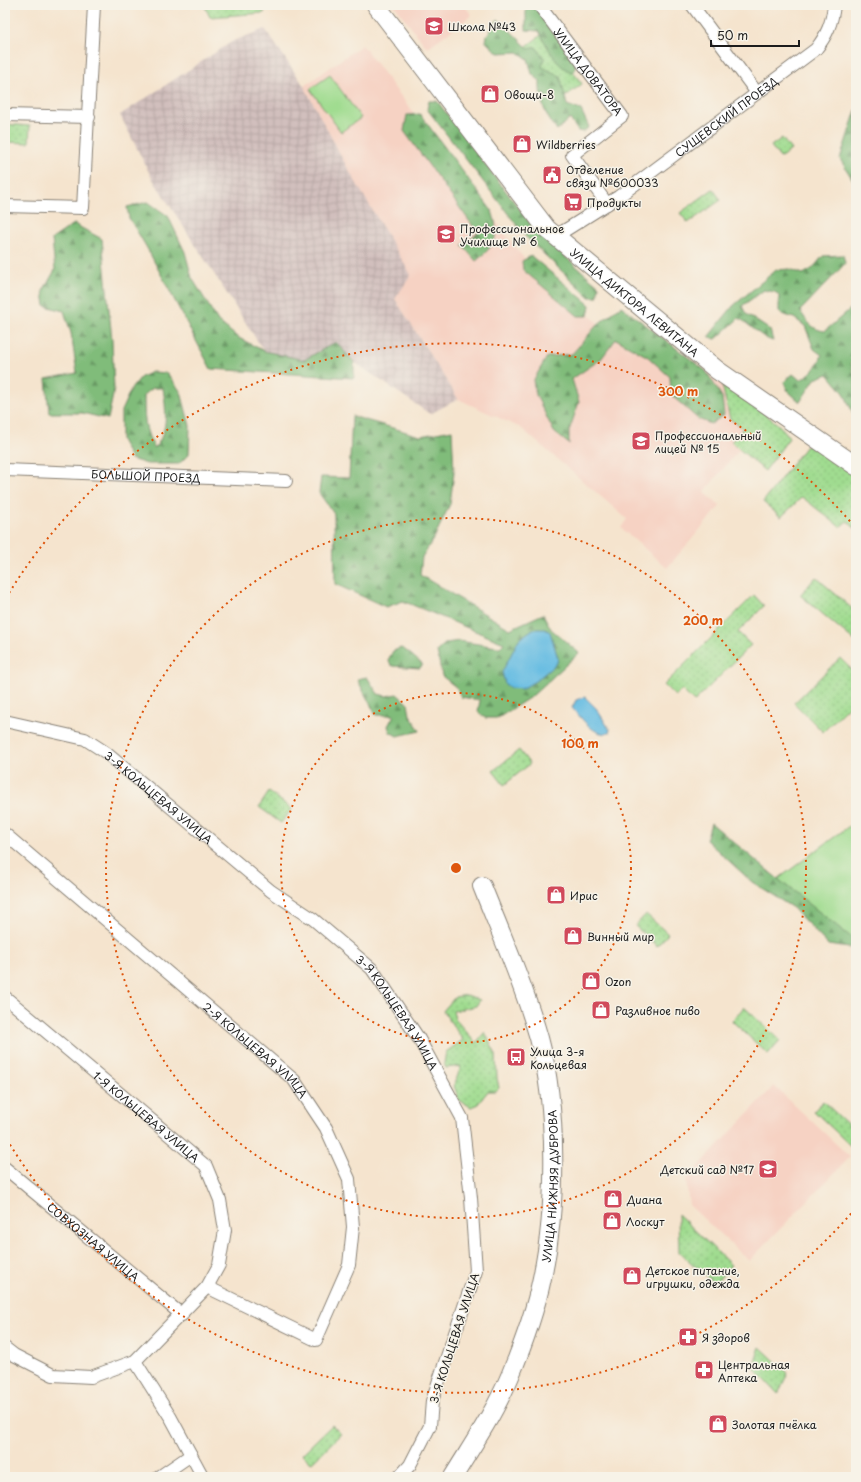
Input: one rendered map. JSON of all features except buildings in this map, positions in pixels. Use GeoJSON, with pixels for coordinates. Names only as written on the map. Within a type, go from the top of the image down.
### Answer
{"type":"FeatureCollection","features":[{"type":"Feature","properties":{"kind":"street"},"geometry":{"type":"LineString","coordinates":[[5,206],[83,208],[94,5]]}},
{"type":"Feature","properties":{"kind":"street","name":"УЛИЦА ДИКТОРА ЛЕВИТАНА"},"geometry":{"type":"LineString","coordinates":[[376,5],[548,229],[717,370],[856,466]]}},
{"type":"Feature","properties":{"kind":"street","name":"УЛИЦА ДОВАТОРА"},"geometry":{"type":"LineString","coordinates":[[539,5],[622,116],[572,155],[607,204]]}},
{"type":"Feature","properties":{"kind":"street"},"geometry":{"type":"LineString","coordinates":[[692,5],[758,93]]}},
{"type":"Feature","properties":{"kind":"street","name":"СУЩЕВСКИЙ ПРОЕЗД"},"geometry":{"type":"LineString","coordinates":[[556,236],[607,204],[816,49],[827,34],[833,16],[834,5]]}},
{"type":"Feature","properties":{"kind":"street"},"geometry":{"type":"LineString","coordinates":[[5,115],[89,117]]}},
{"type":"Feature","properties":{"kind":"street","name":"БОЛЬШОЙ ПРОЕЗД"},"geometry":{"type":"LineString","coordinates":[[5,470],[286,481]]}},
{"type":"Feature","properties":{"kind":"street","name":"3-Я КОЛЬЦЕВАЯ УЛИЦА"},"geometry":{"type":"LineString","coordinates":[[5,721],[85,739],[98,748],[271,891],[313,919],[372,969],[419,1039],[462,1118],[471,1198],[476,1271],[432,1401],[430,1426],[410,1465],[399,1477]]}},
{"type":"Feature","properties":{"kind":"street","name":"2-Я КОЛЬЦЕВАЯ УЛИЦА"},"geometry":{"type":"LineString","coordinates":[[5,834],[294,1080],[326,1128],[348,1179],[353,1226],[350,1264],[316,1340],[207,1287]]}},
{"type":"Feature","properties":{"kind":"street","name":"УЛИЦА НИЖНЯЯ ДУБРОВА"},"geometry":{"type":"LineString","coordinates":[[453,1477],[485,1426],[510,1378],[529,1330],[542,1278],[551,1218],[552,1157],[550,1106],[543,1056],[524,991],[482,886]]}},
{"type":"Feature","properties":{"kind":"street","name":"1-Я КОЛЬЦЕВАЯ УЛИЦА"},"geometry":{"type":"LineString","coordinates":[[5,997],[206,1166],[220,1200],[225,1230],[220,1265],[207,1287],[182,1315],[135,1361],[91,1377],[53,1375],[14,1355],[5,1348]]}},
{"type":"Feature","properties":{"kind":"street","name":"СОВХОЗНАЯ УЛИЦА"},"geometry":{"type":"LineString","coordinates":[[5,1168],[182,1315]]}},
{"type":"Feature","properties":{"kind":"street"},"geometry":{"type":"LineString","coordinates":[[135,1361],[171,1418],[203,1477]]}},
{"type":"Feature","properties":{"kind":"street"},"geometry":{"type":"LineString","coordinates":[[159,1477],[191,1455]]}},
{"type":"Feature","properties":{"kind":"shaded area","name":"Школа №43"},"geometry":{"type":"Polygon","coordinates":[[[394,5],[464,5],[472,15],[427,48],[394,5]]]}},
{"type":"Feature","properties":{"kind":"shaded area"},"geometry":{"type":"Polygon","coordinates":[[[265,29],[304,86],[348,169],[411,275],[395,299],[458,399],[430,414],[354,362],[336,342],[304,360],[264,351],[152,178],[120,115],[233,41],[265,29]]]}},
{"type":"Feature","properties":{"kind":"shaded area"},"geometry":{"type":"Polygon","coordinates":[[[362,45],[525,260],[603,327],[669,346],[767,416],[704,492],[720,506],[667,568],[621,528],[627,519],[521,428],[458,399],[395,299],[348,169],[304,86],[362,45]]]}},
{"type":"Feature","properties":{"kind":"shaded area","name":"Детский сад №17"},"geometry":{"type":"Polygon","coordinates":[[[774,1086],[850,1157],[749,1261],[689,1205],[686,1180],[774,1086]]]}},
{"type":"Feature","properties":{"kind":"green space"},"geometry":{"type":"Polygon","coordinates":[[[204,5],[266,5],[264,13],[210,17],[204,5]]]}},
{"type":"Feature","properties":{"kind":"green space"},"geometry":{"type":"Polygon","coordinates":[[[530,5],[539,9],[576,64],[574,72],[563,67],[558,62],[539,31],[526,30],[526,8],[530,5]]]}},
{"type":"Feature","properties":{"kind":"green space"},"geometry":{"type":"Polygon","coordinates":[[[498,19],[529,49],[536,47],[544,58],[542,67],[560,76],[567,105],[581,110],[589,127],[583,132],[578,131],[570,119],[557,130],[546,113],[542,101],[540,81],[532,74],[528,59],[518,52],[498,53],[486,42],[487,35],[498,19]]]}},
{"type":"Feature","properties":{"kind":"green space"},"geometry":{"type":"Polygon","coordinates":[[[544,33],[582,84],[562,99],[524,48],[544,33]]]}},
{"type":"Feature","properties":{"kind":"green space"},"geometry":{"type":"Polygon","coordinates":[[[330,75],[361,118],[341,132],[310,89],[330,75]]]}},
{"type":"Feature","properties":{"kind":"green space"},"geometry":{"type":"Polygon","coordinates":[[[429,101],[437,101],[537,232],[599,286],[597,297],[589,297],[526,237],[427,109],[429,101]]]}},
{"type":"Feature","properties":{"kind":"green space"},"geometry":{"type":"Polygon","coordinates":[[[856,110],[856,185],[840,159],[856,110]]]}},
{"type":"Feature","properties":{"kind":"green space"},"geometry":{"type":"Polygon","coordinates":[[[420,114],[492,211],[496,233],[488,250],[476,261],[462,245],[478,233],[404,131],[407,115],[420,114]]]}},
{"type":"Feature","properties":{"kind":"green space"},"geometry":{"type":"Polygon","coordinates":[[[5,124],[30,126],[29,143],[5,142],[5,124]]]}},
{"type":"Feature","properties":{"kind":"green space"},"geometry":{"type":"Polygon","coordinates":[[[782,138],[791,150],[780,158],[771,146],[782,138]]]}},
{"type":"Feature","properties":{"kind":"green space"},"geometry":{"type":"Polygon","coordinates":[[[713,189],[721,200],[688,223],[680,213],[713,189]]]}},
{"type":"Feature","properties":{"kind":"green space"},"geometry":{"type":"Polygon","coordinates":[[[148,202],[168,216],[185,252],[192,278],[218,321],[237,337],[264,351],[304,360],[336,342],[354,362],[354,378],[211,369],[147,248],[129,218],[127,207],[148,202]]]}},
{"type":"Feature","properties":{"kind":"green space"},"geometry":{"type":"Polygon","coordinates":[[[74,224],[102,239],[112,340],[114,390],[108,419],[82,413],[49,413],[46,379],[77,373],[71,333],[64,311],[45,306],[43,291],[55,270],[52,239],[74,224]]]}},
{"type":"Feature","properties":{"kind":"green space"},"geometry":{"type":"Polygon","coordinates":[[[843,255],[845,263],[800,311],[813,327],[825,331],[856,304],[856,330],[854,334],[856,340],[856,361],[853,359],[851,363],[856,380],[856,420],[844,393],[828,374],[815,379],[800,402],[788,391],[784,382],[793,374],[800,380],[807,376],[816,366],[822,355],[814,349],[805,326],[794,318],[784,315],[779,311],[779,296],[775,292],[764,290],[742,306],[746,314],[770,330],[773,341],[769,340],[739,318],[716,339],[709,336],[733,306],[776,270],[790,269],[803,274],[812,269],[823,256],[843,255]]]}},
{"type":"Feature","properties":{"kind":"green space"},"geometry":{"type":"Polygon","coordinates":[[[531,256],[590,305],[588,316],[578,316],[523,270],[522,261],[531,256]]]}},
{"type":"Feature","properties":{"kind":"green space"},"geometry":{"type":"Polygon","coordinates":[[[621,306],[706,371],[722,397],[724,415],[711,424],[698,419],[671,395],[670,377],[648,357],[616,339],[601,359],[572,379],[579,402],[569,431],[569,444],[554,432],[536,395],[533,381],[547,357],[572,354],[597,325],[621,306]]]}},
{"type":"Feature","properties":{"kind":"green space"},"geometry":{"type":"Polygon","coordinates":[[[152,372],[167,373],[181,392],[190,426],[189,454],[179,464],[147,464],[131,459],[121,440],[121,411],[131,389],[141,377],[152,372]],[[153,388],[144,395],[147,429],[151,442],[155,448],[163,434],[164,427],[165,404],[163,388],[153,388]]]}},
{"type":"Feature","properties":{"kind":"green space"},"geometry":{"type":"Polygon","coordinates":[[[722,385],[779,425],[786,432],[789,438],[765,471],[731,442],[743,428],[730,419],[722,385]]]}},
{"type":"Feature","properties":{"kind":"green space"},"geometry":{"type":"Polygon","coordinates":[[[352,416],[420,436],[452,430],[454,472],[450,504],[434,538],[422,557],[420,575],[510,629],[543,614],[551,629],[579,653],[532,696],[498,718],[485,718],[478,712],[480,700],[461,697],[457,688],[442,676],[437,651],[446,643],[459,641],[497,647],[500,647],[504,643],[403,601],[386,607],[335,584],[334,514],[319,493],[321,477],[349,478],[352,416]]]}},
{"type":"Feature","properties":{"kind":"green space"},"geometry":{"type":"Polygon","coordinates":[[[806,446],[820,447],[856,474],[856,529],[847,521],[840,527],[802,497],[781,517],[763,502],[806,446]]]}},
{"type":"Feature","properties":{"kind":"green space"},"geometry":{"type":"Polygon","coordinates":[[[816,577],[856,612],[856,642],[800,595],[816,577]]]}},
{"type":"Feature","properties":{"kind":"green space"},"geometry":{"type":"Polygon","coordinates":[[[754,595],[764,606],[738,632],[751,645],[694,702],[682,690],[675,696],[664,685],[754,595]]]}},
{"type":"Feature","properties":{"kind":"green space"},"geometry":{"type":"Polygon","coordinates":[[[401,648],[423,665],[420,668],[392,666],[388,660],[393,651],[401,648]]]}},
{"type":"Feature","properties":{"kind":"green space"},"geometry":{"type":"Polygon","coordinates":[[[840,658],[856,674],[856,699],[823,732],[794,703],[840,658]]]}},
{"type":"Feature","properties":{"kind":"green space"},"geometry":{"type":"Polygon","coordinates":[[[367,677],[378,694],[386,696],[397,694],[408,704],[410,715],[420,731],[397,736],[390,732],[388,726],[394,715],[376,715],[357,679],[367,677]]]}},
{"type":"Feature","properties":{"kind":"green space"},"geometry":{"type":"Polygon","coordinates":[[[519,750],[530,764],[504,785],[493,771],[519,750]]]}},
{"type":"Feature","properties":{"kind":"green space"},"geometry":{"type":"Polygon","coordinates":[[[269,792],[292,809],[281,823],[259,807],[269,792]]]}},
{"type":"Feature","properties":{"kind":"green space"},"geometry":{"type":"Polygon","coordinates":[[[856,821],[856,941],[778,879],[856,821]]]}},
{"type":"Feature","properties":{"kind":"green space"},"geometry":{"type":"Polygon","coordinates":[[[711,823],[856,941],[856,949],[828,945],[793,908],[752,882],[706,840],[711,823]]]}},
{"type":"Feature","properties":{"kind":"green space"},"geometry":{"type":"Polygon","coordinates":[[[646,914],[668,934],[657,946],[635,926],[646,914]]]}},
{"type":"Feature","properties":{"kind":"green space"},"geometry":{"type":"Polygon","coordinates":[[[467,995],[480,1000],[476,1006],[453,1011],[455,1019],[476,1043],[485,1032],[496,1055],[499,1088],[496,1091],[488,1091],[477,1105],[471,1107],[459,1100],[454,1086],[461,1066],[446,1068],[444,1063],[446,1052],[463,1040],[443,1011],[455,997],[467,995]]]}},
{"type":"Feature","properties":{"kind":"green space"},"geometry":{"type":"Polygon","coordinates":[[[744,1007],[780,1040],[768,1054],[732,1021],[744,1007]]]}},
{"type":"Feature","properties":{"kind":"green space"},"geometry":{"type":"Polygon","coordinates":[[[823,1101],[856,1132],[856,1151],[814,1111],[823,1101]]]}},
{"type":"Feature","properties":{"kind":"green space"},"geometry":{"type":"Polygon","coordinates":[[[678,1214],[731,1265],[715,1284],[679,1252],[678,1214]]]}},
{"type":"Feature","properties":{"kind":"green space"},"geometry":{"type":"Polygon","coordinates":[[[760,1347],[788,1373],[778,1394],[753,1367],[760,1347]]]}},
{"type":"Feature","properties":{"kind":"green space"},"geometry":{"type":"Polygon","coordinates":[[[332,1425],[341,1434],[311,1463],[302,1454],[332,1425]]]}},
{"type":"Feature","properties":{"kind":"water"},"geometry":{"type":"Polygon","coordinates":[[[533,629],[545,629],[550,632],[558,658],[557,663],[537,680],[522,689],[510,688],[505,684],[502,672],[519,639],[533,629]]]}},
{"type":"Feature","properties":{"kind":"water"},"geometry":{"type":"Polygon","coordinates":[[[585,697],[596,708],[610,730],[609,733],[598,732],[593,729],[572,708],[576,700],[585,697]]]}},
{"type":"Feature","properties":{"kind":"place","name":"Школа №43"},"geometry":{"type":"Point","coordinates":[434,26]}},
{"type":"Feature","properties":{"kind":"place","name":"Овощи-8"},"geometry":{"type":"Point","coordinates":[490,94]}},
{"type":"Feature","properties":{"kind":"place","name":"Wildberries"},"geometry":{"type":"Point","coordinates":[522,144]}},
{"type":"Feature","properties":{"kind":"place","name":"Отделение связи №600033"},"geometry":{"type":"Point","coordinates":[552,175]}},
{"type":"Feature","properties":{"kind":"place","name":"Продукты"},"geometry":{"type":"Point","coordinates":[573,202]}},
{"type":"Feature","properties":{"kind":"place","name":"Профессиональное Училище № 6"},"geometry":{"type":"Point","coordinates":[446,234]}},
{"type":"Feature","properties":{"kind":"place","name":"Профессиональный лицей № 15"},"geometry":{"type":"Point","coordinates":[641,441]}},
{"type":"Feature","properties":{"kind":"place","name":"Ирис"},"geometry":{"type":"Point","coordinates":[556,895]}},
{"type":"Feature","properties":{"kind":"place","name":"Винный мир"},"geometry":{"type":"Point","coordinates":[573,936]}},
{"type":"Feature","properties":{"kind":"place","name":"Ozon"},"geometry":{"type":"Point","coordinates":[591,981]}},
{"type":"Feature","properties":{"kind":"place","name":"Разливное пиво"},"geometry":{"type":"Point","coordinates":[601,1010]}},
{"type":"Feature","properties":{"kind":"place","name":"Улица 3-я Кольцевая"},"geometry":{"type":"Point","coordinates":[516,1057]}},
{"type":"Feature","properties":{"kind":"place","name":"Детский сад №17"},"geometry":{"type":"Point","coordinates":[768,1169]}},
{"type":"Feature","properties":{"kind":"place","name":"Диана"},"geometry":{"type":"Point","coordinates":[613,1199]}},
{"type":"Feature","properties":{"kind":"place","name":"Лоскут"},"geometry":{"type":"Point","coordinates":[612,1221]}},
{"type":"Feature","properties":{"kind":"place","name":"Детское питание, игрушки, одежда"},"geometry":{"type":"Point","coordinates":[632,1276]}},
{"type":"Feature","properties":{"kind":"place","name":"Я здоров"},"geometry":{"type":"Point","coordinates":[688,1337]}},
{"type":"Feature","properties":{"kind":"place","name":"Центральная Аптека"},"geometry":{"type":"Point","coordinates":[704,1370]}},
{"type":"Feature","properties":{"kind":"place","name":"Золотая пчёлка"},"geometry":{"type":"Point","coordinates":[718,1424]}}]}
